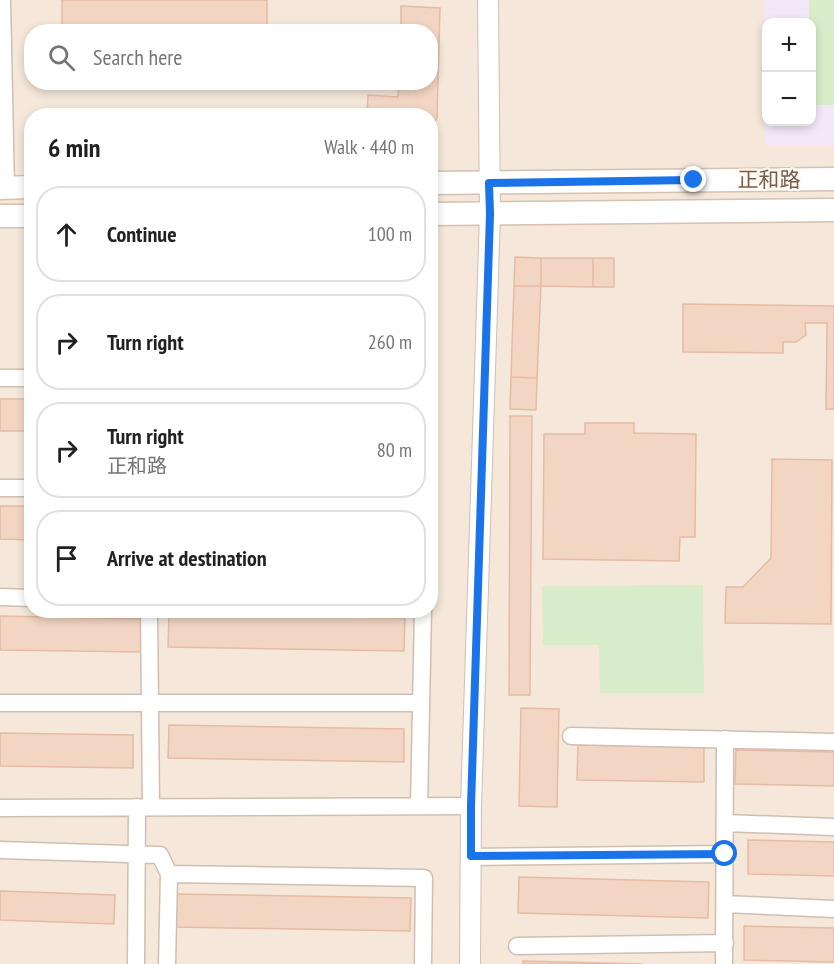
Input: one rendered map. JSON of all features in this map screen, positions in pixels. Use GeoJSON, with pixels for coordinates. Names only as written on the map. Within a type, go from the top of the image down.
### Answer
{"type":"FeatureCollection","features":[{"type":"Feature","properties":{"kind":"main road","name":"正和路"},"geometry":{"type":"LineString","coordinates":[[438,183],[834,179]]}},
{"type":"Feature","properties":{"kind":"main road"},"geometry":{"type":"LineString","coordinates":[[3,188],[24,187]]}},
{"type":"Feature","properties":{"kind":"main road","name":"正和路"},"geometry":{"type":"LineString","coordinates":[[438,214],[834,210]]}},
{"type":"Feature","properties":{"kind":"main road"},"geometry":{"type":"LineString","coordinates":[[0,216],[24,216]]}},
{"type":"Feature","properties":{"kind":"street"},"geometry":{"type":"LineString","coordinates":[[2,0],[3,188]]}},
{"type":"Feature","properties":{"kind":"street"},"geometry":{"type":"LineString","coordinates":[[470,964],[471,806],[490,214],[488,0]]}},
{"type":"Feature","properties":{"kind":"street"},"geometry":{"type":"LineString","coordinates":[[0,378],[24,378]]}},
{"type":"Feature","properties":{"kind":"street"},"geometry":{"type":"LineString","coordinates":[[0,488],[24,488]]}},
{"type":"Feature","properties":{"kind":"street"},"geometry":{"type":"LineString","coordinates":[[0,597],[24,598]]}},
{"type":"Feature","properties":{"kind":"street"},"geometry":{"type":"LineString","coordinates":[[136,964],[138,853],[144,807],[150,703],[149,618]]}},
{"type":"Feature","properties":{"kind":"street"},"geometry":{"type":"LineString","coordinates":[[419,806],[423,618]]}},
{"type":"Feature","properties":{"kind":"street"},"geometry":{"type":"LineString","coordinates":[[0,703],[421,704]]}},
{"type":"Feature","properties":{"kind":"street"},"geometry":{"type":"LineString","coordinates":[[571,736],[834,742]]}},
{"type":"Feature","properties":{"kind":"street"},"geometry":{"type":"LineString","coordinates":[[724,964],[725,739]]}},
{"type":"Feature","properties":{"kind":"street"},"geometry":{"type":"LineString","coordinates":[[0,808],[471,806]]}},
{"type":"Feature","properties":{"kind":"street"},"geometry":{"type":"LineString","coordinates":[[725,823],[834,827]]}},
{"type":"Feature","properties":{"kind":"street"},"geometry":{"type":"LineString","coordinates":[[0,850],[160,855],[169,874],[167,964]]}},
{"type":"Feature","properties":{"kind":"street"},"geometry":{"type":"LineString","coordinates":[[471,856],[725,854]]}},
{"type":"Feature","properties":{"kind":"street"},"geometry":{"type":"LineString","coordinates":[[169,874],[424,878],[423,964]]}},
{"type":"Feature","properties":{"kind":"street"},"geometry":{"type":"LineString","coordinates":[[725,904],[834,909]]}},
{"type":"Feature","properties":{"kind":"street"},"geometry":{"type":"LineString","coordinates":[[517,946],[725,943]]}},
{"type":"Feature","properties":{"kind":"shaded area"},"geometry":{"type":"Polygon","coordinates":[[[0,0],[834,0],[834,964],[0,964],[0,0]]]}},
{"type":"Feature","properties":{"kind":"shaded area"},"geometry":{"type":"Polygon","coordinates":[[[764,0],[834,0],[834,145],[765,145],[765,126],[816,126],[816,18],[764,18],[764,0]]]}},
{"type":"Feature","properties":{"kind":"green space"},"geometry":{"type":"Polygon","coordinates":[[[809,0],[834,0],[834,105],[816,105],[816,18],[809,18],[809,0]]]}},
{"type":"Feature","properties":{"kind":"green space"},"geometry":{"type":"Polygon","coordinates":[[[703,585],[704,693],[600,693],[599,645],[543,645],[542,586],[703,585]]]}},
{"type":"Feature","properties":{"kind":"building"},"geometry":{"type":"Polygon","coordinates":[[[62,0],[267,0],[267,24],[62,24],[62,0]]]}},
{"type":"Feature","properties":{"kind":"building"},"geometry":{"type":"Polygon","coordinates":[[[401,6],[440,8],[438,81],[438,24],[401,24],[401,6]]]}},
{"type":"Feature","properties":{"kind":"building"},"geometry":{"type":"Polygon","coordinates":[[[398,90],[438,90],[437,108],[367,108],[368,95],[398,97],[398,90]]]}},
{"type":"Feature","properties":{"kind":"building"},"geometry":{"type":"Polygon","coordinates":[[[515,257],[541,258],[541,286],[514,286],[515,257]]]}},
{"type":"Feature","properties":{"kind":"building"},"geometry":{"type":"Polygon","coordinates":[[[541,258],[593,258],[593,287],[541,286],[541,258]]]}},
{"type":"Feature","properties":{"kind":"building"},"geometry":{"type":"Polygon","coordinates":[[[593,258],[614,258],[614,287],[593,287],[593,258]]]}},
{"type":"Feature","properties":{"kind":"building"},"geometry":{"type":"Polygon","coordinates":[[[514,286],[541,286],[537,378],[511,377],[514,286]]]}},
{"type":"Feature","properties":{"kind":"building"},"geometry":{"type":"Polygon","coordinates":[[[683,304],[834,306],[834,409],[826,409],[827,323],[805,323],[806,335],[796,342],[783,342],[783,353],[683,352],[683,304]]]}},
{"type":"Feature","properties":{"kind":"building"},"geometry":{"type":"Polygon","coordinates":[[[511,377],[537,378],[536,410],[510,409],[511,377]]]}},
{"type":"Feature","properties":{"kind":"building"},"geometry":{"type":"Polygon","coordinates":[[[0,399],[24,399],[24,431],[0,431],[0,399]]]}},
{"type":"Feature","properties":{"kind":"building"},"geometry":{"type":"Polygon","coordinates":[[[510,416],[532,416],[530,695],[509,695],[510,416]]]}},
{"type":"Feature","properties":{"kind":"building"},"geometry":{"type":"Polygon","coordinates":[[[585,423],[634,423],[634,433],[696,434],[695,537],[680,537],[679,561],[543,559],[544,434],[585,434],[585,423]]]}},
{"type":"Feature","properties":{"kind":"building"},"geometry":{"type":"Polygon","coordinates":[[[772,459],[832,460],[831,624],[725,623],[726,587],[743,587],[771,558],[772,459]]]}},
{"type":"Feature","properties":{"kind":"building"},"geometry":{"type":"Polygon","coordinates":[[[0,506],[24,506],[24,540],[0,539],[0,506]]]}},
{"type":"Feature","properties":{"kind":"building"},"geometry":{"type":"Polygon","coordinates":[[[0,616],[142,619],[141,652],[0,650],[0,616]]]}},
{"type":"Feature","properties":{"kind":"building"},"geometry":{"type":"Polygon","coordinates":[[[169,618],[405,618],[404,651],[168,647],[169,618]]]}},
{"type":"Feature","properties":{"kind":"building"},"geometry":{"type":"Polygon","coordinates":[[[521,708],[559,709],[557,807],[519,806],[521,708]]]}},
{"type":"Feature","properties":{"kind":"building"},"geometry":{"type":"Polygon","coordinates":[[[169,725],[404,729],[404,762],[168,758],[169,725]]]}},
{"type":"Feature","properties":{"kind":"building"},"geometry":{"type":"Polygon","coordinates":[[[0,733],[133,735],[133,768],[0,766],[0,733]]]}},
{"type":"Feature","properties":{"kind":"building"},"geometry":{"type":"Polygon","coordinates":[[[578,745],[704,747],[704,782],[577,780],[578,745]]]}},
{"type":"Feature","properties":{"kind":"building"},"geometry":{"type":"Polygon","coordinates":[[[736,750],[834,752],[834,786],[735,784],[736,750]]]}},
{"type":"Feature","properties":{"kind":"building"},"geometry":{"type":"Polygon","coordinates":[[[748,840],[834,842],[834,876],[748,874],[748,840]]]}},
{"type":"Feature","properties":{"kind":"building"},"geometry":{"type":"Polygon","coordinates":[[[519,877],[709,882],[708,918],[518,913],[519,877]]]}},
{"type":"Feature","properties":{"kind":"building"},"geometry":{"type":"Polygon","coordinates":[[[0,891],[115,895],[114,924],[0,920],[0,891]]]}},
{"type":"Feature","properties":{"kind":"building"},"geometry":{"type":"Polygon","coordinates":[[[175,894],[411,898],[410,931],[174,927],[175,894]]]}},
{"type":"Feature","properties":{"kind":"building"},"geometry":{"type":"Polygon","coordinates":[[[744,926],[834,928],[834,962],[744,960],[744,926]]]}},
{"type":"Feature","properties":{"kind":"building"},"geometry":{"type":"Polygon","coordinates":[[[523,961],[643,964],[523,964],[523,961]]]}},
{"type":"Feature","properties":{"kind":"route"},"geometry":{"type":"LineString","coordinates":[[694,180],[489,183],[490,214],[471,856],[725,854]]}}]}
